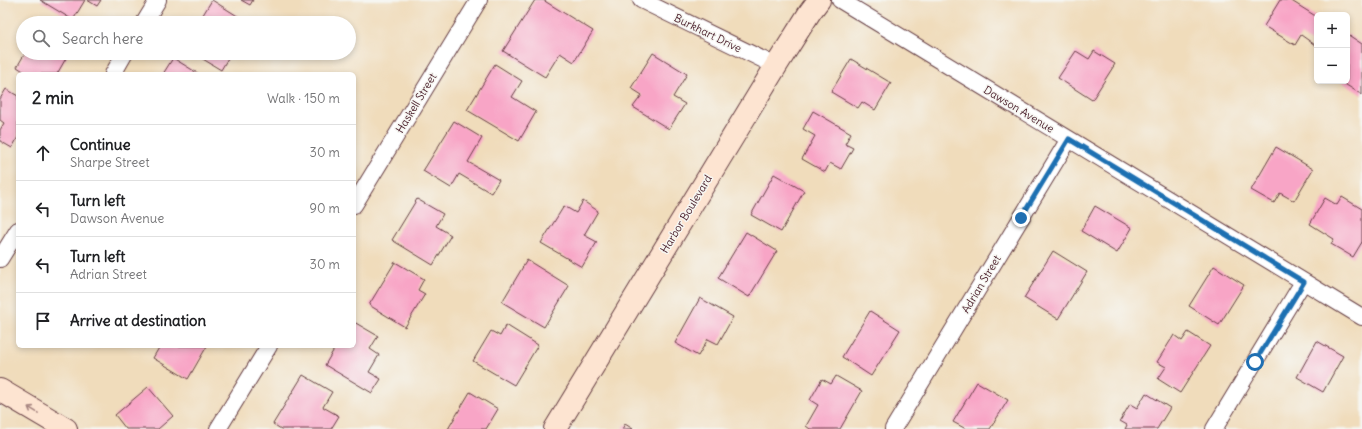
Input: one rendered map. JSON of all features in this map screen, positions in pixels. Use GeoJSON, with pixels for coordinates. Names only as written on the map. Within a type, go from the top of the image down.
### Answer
{"type":"FeatureCollection","features":[{"type":"Feature","properties":{"kind":"street"},"geometry":{"type":"LineString","coordinates":[[148,16],[158,0]]}},
{"type":"Feature","properties":{"kind":"street","name":"Haskell Street"},"geometry":{"type":"LineString","coordinates":[[356,203],[479,0]]}},
{"type":"Feature","properties":{"kind":"street","name":"Burkhart Drive"},"geometry":{"type":"LineString","coordinates":[[641,0],[776,66]]}},
{"type":"Feature","properties":{"kind":"street","name":"Harbor Boulevard"},"geometry":{"type":"LineString","coordinates":[[555,429],[776,66],[819,0]]}},
{"type":"Feature","properties":{"kind":"street","name":"Dawson Avenue"},"geometry":{"type":"LineString","coordinates":[[840,0],[1362,317]]}},
{"type":"Feature","properties":{"kind":"street"},"geometry":{"type":"LineString","coordinates":[[114,72],[121,60]]}},
{"type":"Feature","properties":{"kind":"street","name":"Adrian Street"},"geometry":{"type":"LineString","coordinates":[[893,429],[1069,139]]}},
{"type":"Feature","properties":{"kind":"street"},"geometry":{"type":"LineString","coordinates":[[0,259],[16,233]]}},
{"type":"Feature","properties":{"kind":"street"},"geometry":{"type":"LineString","coordinates":[[1214,429],[1304,282]]}},
{"type":"Feature","properties":{"kind":"street"},"geometry":{"type":"LineString","coordinates":[[218,429],[268,348]]}},
{"type":"Feature","properties":{"kind":"street"},"geometry":{"type":"LineString","coordinates":[[0,390],[66,429]]}},
{"type":"Feature","properties":{"kind":"building"},"geometry":{"type":"Polygon","coordinates":[[[40,0],[85,0],[75,16],[66,16],[40,0]]]}},
{"type":"Feature","properties":{"kind":"building"},"geometry":{"type":"Polygon","coordinates":[[[87,0],[101,0],[97,6],[87,0]]]}},
{"type":"Feature","properties":{"kind":"building"},"geometry":{"type":"Polygon","coordinates":[[[212,0],[237,16],[202,16],[212,0]]]}},
{"type":"Feature","properties":{"kind":"building"},"geometry":{"type":"Polygon","coordinates":[[[241,0],[253,0],[250,5],[241,0]]]}},
{"type":"Feature","properties":{"kind":"building"},"geometry":{"type":"Polygon","coordinates":[[[535,0],[543,0],[593,31],[574,62],[560,53],[545,77],[503,51],[535,0]]]}},
{"type":"Feature","properties":{"kind":"building"},"geometry":{"type":"Polygon","coordinates":[[[1280,0],[1290,0],[1314,15],[1314,44],[1301,35],[1295,45],[1264,26],[1280,0]]]}},
{"type":"Feature","properties":{"kind":"building"},"geometry":{"type":"Polygon","coordinates":[[[1350,36],[1362,44],[1362,95],[1345,84],[1350,84],[1350,36]]]}},
{"type":"Feature","properties":{"kind":"building"},"geometry":{"type":"Polygon","coordinates":[[[1076,51],[1089,59],[1094,51],[1115,64],[1092,100],[1058,78],[1076,51]]]}},
{"type":"Feature","properties":{"kind":"building"},"geometry":{"type":"Polygon","coordinates":[[[653,53],[687,74],[673,97],[685,104],[669,129],[633,107],[642,95],[631,88],[653,53]]]}},
{"type":"Feature","properties":{"kind":"building"},"geometry":{"type":"Polygon","coordinates":[[[851,59],[891,83],[875,110],[862,102],[858,108],[831,92],[851,59]]]}},
{"type":"Feature","properties":{"kind":"building"},"geometry":{"type":"Polygon","coordinates":[[[21,60],[65,60],[58,72],[25,72],[17,67],[21,60]]]}},
{"type":"Feature","properties":{"kind":"building"},"geometry":{"type":"Polygon","coordinates":[[[172,60],[176,60],[196,72],[164,72],[172,60]]]}},
{"type":"Feature","properties":{"kind":"building"},"geometry":{"type":"Polygon","coordinates":[[[205,60],[227,60],[221,70],[205,60]]]}},
{"type":"Feature","properties":{"kind":"building"},"geometry":{"type":"Polygon","coordinates":[[[495,64],[522,81],[512,97],[536,112],[519,141],[467,110],[495,64]]]}},
{"type":"Feature","properties":{"kind":"building"},"geometry":{"type":"Polygon","coordinates":[[[6,89],[16,95],[16,141],[12,148],[0,141],[0,130],[4,123],[0,120],[0,99],[6,89]]]}},
{"type":"Feature","properties":{"kind":"building"},"geometry":{"type":"Polygon","coordinates":[[[813,111],[851,133],[845,144],[853,148],[841,169],[830,163],[825,172],[802,159],[815,136],[803,129],[813,111]]]}},
{"type":"Feature","properties":{"kind":"building"},"geometry":{"type":"Polygon","coordinates":[[[454,121],[482,138],[468,162],[499,180],[491,193],[459,174],[451,188],[423,171],[454,121]]]}},
{"type":"Feature","properties":{"kind":"building"},"geometry":{"type":"Polygon","coordinates":[[[1276,147],[1313,169],[1294,201],[1280,193],[1274,203],[1251,190],[1276,147]]]}},
{"type":"Feature","properties":{"kind":"building"},"geometry":{"type":"Polygon","coordinates":[[[774,174],[804,191],[781,232],[751,215],[774,174]]]}},
{"type":"Feature","properties":{"kind":"building"},"geometry":{"type":"Polygon","coordinates":[[[1342,197],[1362,209],[1362,242],[1353,257],[1331,244],[1334,239],[1310,224],[1325,198],[1337,205],[1342,197]]]}},
{"type":"Feature","properties":{"kind":"building"},"geometry":{"type":"Polygon","coordinates":[[[417,199],[443,214],[436,226],[451,235],[433,265],[392,240],[417,199]]]}},
{"type":"Feature","properties":{"kind":"building"},"geometry":{"type":"Polygon","coordinates":[[[583,201],[598,211],[584,235],[597,242],[582,267],[541,243],[564,206],[576,213],[583,201]]]}},
{"type":"Feature","properties":{"kind":"building"},"geometry":{"type":"Polygon","coordinates":[[[1095,206],[1132,228],[1117,253],[1081,231],[1095,206]]]}},
{"type":"Feature","properties":{"kind":"building"},"geometry":{"type":"Polygon","coordinates":[[[746,232],[777,251],[749,297],[718,278],[746,232]]]}},
{"type":"Feature","properties":{"kind":"building"},"geometry":{"type":"Polygon","coordinates":[[[1053,251],[1087,272],[1058,319],[1024,298],[1053,251]]]}},
{"type":"Feature","properties":{"kind":"building"},"geometry":{"type":"Polygon","coordinates":[[[527,260],[569,286],[544,327],[502,302],[527,260]]]}},
{"type":"Feature","properties":{"kind":"building"},"geometry":{"type":"Polygon","coordinates":[[[395,262],[424,279],[418,290],[425,294],[405,327],[369,305],[395,262]]]}},
{"type":"Feature","properties":{"kind":"building"},"geometry":{"type":"Polygon","coordinates":[[[1214,266],[1244,285],[1219,325],[1189,306],[1214,266]]]}},
{"type":"Feature","properties":{"kind":"building"},"geometry":{"type":"Polygon","coordinates":[[[700,298],[733,317],[718,344],[708,339],[698,356],[675,343],[700,298]]]}},
{"type":"Feature","properties":{"kind":"building"},"geometry":{"type":"Polygon","coordinates":[[[870,311],[900,330],[871,376],[842,357],[870,311]]]}},
{"type":"Feature","properties":{"kind":"building"},"geometry":{"type":"Polygon","coordinates":[[[356,323],[378,336],[370,349],[379,355],[369,372],[381,379],[372,393],[325,365],[335,348],[356,348],[356,323]]]}},
{"type":"Feature","properties":{"kind":"building"},"geometry":{"type":"Polygon","coordinates":[[[506,325],[538,345],[514,385],[473,361],[491,331],[500,336],[506,325]]]}},
{"type":"Feature","properties":{"kind":"building"},"geometry":{"type":"Polygon","coordinates":[[[1188,332],[1210,346],[1180,393],[1158,379],[1166,367],[1157,362],[1174,335],[1182,341],[1188,332]]]}},
{"type":"Feature","properties":{"kind":"building"},"geometry":{"type":"Polygon","coordinates":[[[1317,341],[1343,356],[1323,392],[1297,377],[1317,341]]]}},
{"type":"Feature","properties":{"kind":"building"},"geometry":{"type":"Polygon","coordinates":[[[159,348],[206,348],[188,379],[153,358],[159,348]]]}},
{"type":"Feature","properties":{"kind":"building"},"geometry":{"type":"Polygon","coordinates":[[[303,375],[332,392],[323,407],[339,416],[331,429],[281,429],[273,424],[303,375]]]}},
{"type":"Feature","properties":{"kind":"building"},"geometry":{"type":"Polygon","coordinates":[[[836,376],[862,391],[840,429],[810,429],[806,426],[818,405],[810,400],[822,379],[831,384],[836,376]]]}},
{"type":"Feature","properties":{"kind":"building"},"geometry":{"type":"Polygon","coordinates":[[[977,382],[1008,400],[990,429],[966,429],[953,422],[977,382]]]}},
{"type":"Feature","properties":{"kind":"building"},"geometry":{"type":"Polygon","coordinates":[[[148,387],[173,416],[158,429],[126,429],[115,415],[148,387]]]}},
{"type":"Feature","properties":{"kind":"building"},"geometry":{"type":"Polygon","coordinates":[[[470,392],[498,409],[486,429],[448,429],[470,392]]]}},
{"type":"Feature","properties":{"kind":"building"},"geometry":{"type":"Polygon","coordinates":[[[1146,393],[1170,408],[1157,429],[1125,429],[1127,425],[1120,421],[1130,404],[1137,408],[1146,393]]]}},
{"type":"Feature","properties":{"kind":"building"},"geometry":{"type":"Polygon","coordinates":[[[625,424],[633,429],[622,429],[625,424]]]}},
{"type":"Feature","properties":{"kind":"route"},"geometry":{"type":"LineString","coordinates":[[1021,218],[1069,139],[1304,282],[1255,362]]}}]}
